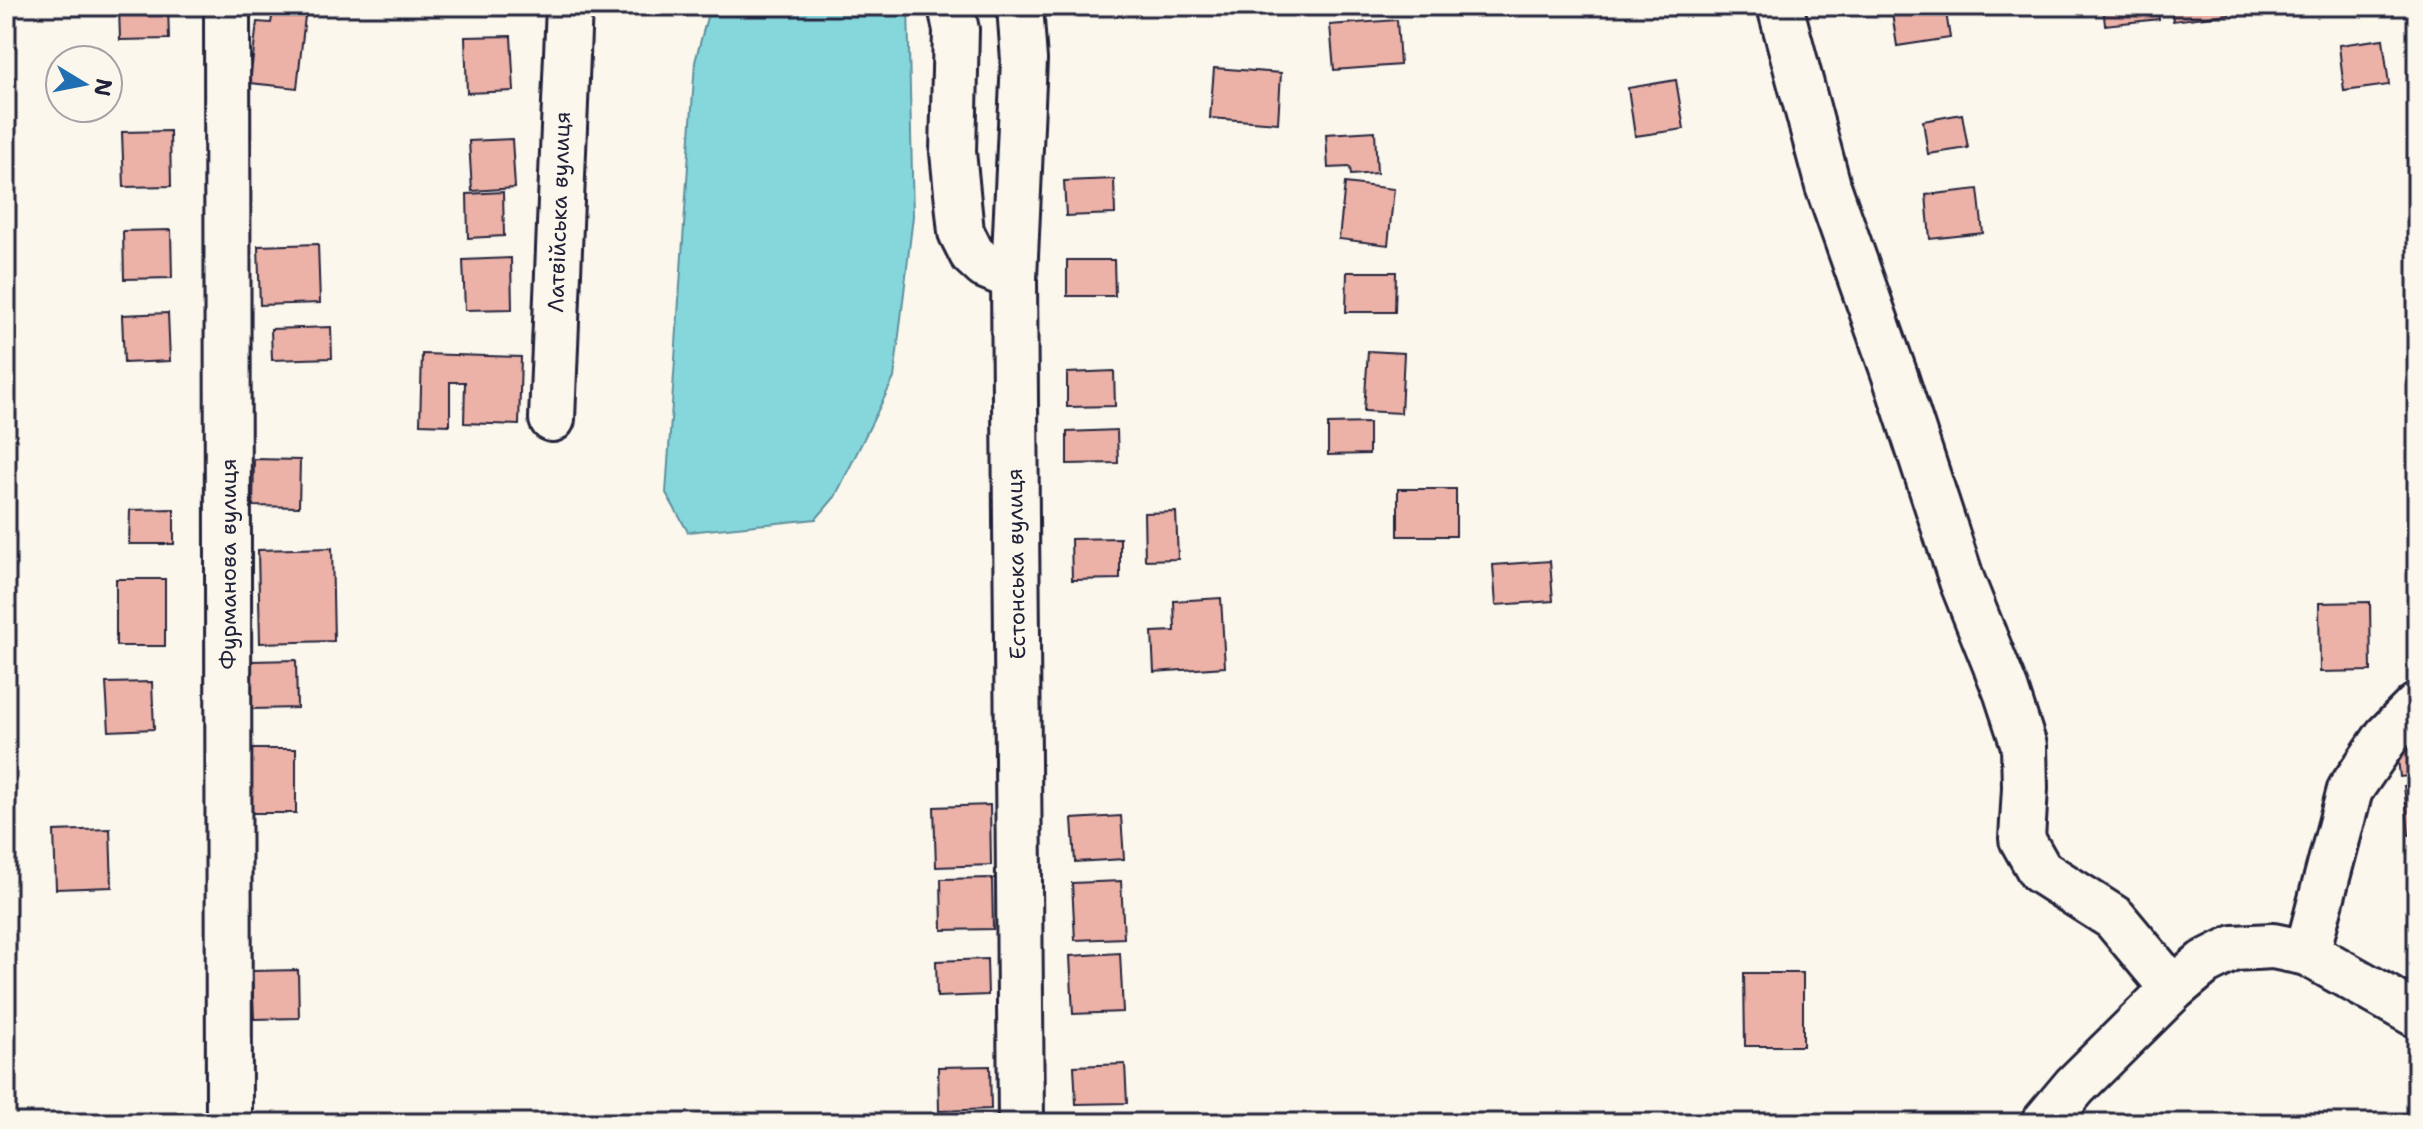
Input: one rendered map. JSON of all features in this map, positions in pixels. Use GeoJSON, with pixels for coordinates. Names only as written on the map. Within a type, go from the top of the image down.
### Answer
{"type":"FeatureCollection","features":[{"type":"Feature","properties":{"kind":"street","name":"Фурманова вулиця"},"geometry":{"type":"LineString","coordinates":[[227,6],[229,1123]]}},
{"type":"Feature","properties":{"kind":"street","name":"Латвiйська вулиця"},"geometry":{"type":"LineString","coordinates":[[552,419],[569,6]]}},
{"type":"Feature","properties":{"kind":"street"},"geometry":{"type":"LineString","coordinates":[[951,6],[956,30],[953,152],[961,232],[972,254],[985,266],[1014,278]]}},
{"type":"Feature","properties":{"kind":"street","name":"Естонська вулиця"},"geometry":{"type":"LineString","coordinates":[[1020,6],[1024,60],[1014,278],[1021,1123]]}},
{"type":"Feature","properties":{"kind":"street"},"geometry":{"type":"LineString","coordinates":[[1780,6],[1828,186],[1894,373],[1962,581],[2006,691],[2024,746],[2022,839],[2040,871],[2114,918],[2173,989]]}},
{"type":"Feature","properties":{"kind":"street"},"geometry":{"type":"LineString","coordinates":[[2307,953],[2350,790],[2387,736],[2417,706]]}},
{"type":"Feature","properties":{"kind":"street"},"geometry":{"type":"LineString","coordinates":[[2044,1123],[2075,1086],[2173,989],[2204,963],[2234,948],[2273,946],[2307,953],[2417,1015]]}},
{"type":"Feature","properties":{"kind":"water"},"geometry":{"type":"Polygon","coordinates":[[[710,6],[908,6],[913,216],[894,378],[835,497],[816,519],[688,532],[666,493],[695,62],[710,6]]]}},
{"type":"Feature","properties":{"kind":"building"},"geometry":{"type":"Polygon","coordinates":[[[119,6],[168,6],[169,39],[120,40],[119,6]]]}},
{"type":"Feature","properties":{"kind":"building"},"geometry":{"type":"Polygon","coordinates":[[[1891,6],[1945,6],[1950,38],[1897,46],[1891,6]]]}},
{"type":"Feature","properties":{"kind":"building"},"geometry":{"type":"Polygon","coordinates":[[[2103,6],[2157,6],[2159,19],[2105,25],[2103,6]]]}},
{"type":"Feature","properties":{"kind":"building"},"geometry":{"type":"Polygon","coordinates":[[[2171,6],[2228,6],[2229,14],[2173,21],[2171,6]]]}},
{"type":"Feature","properties":{"kind":"building"},"geometry":{"type":"Polygon","coordinates":[[[273,12],[305,16],[297,88],[250,83],[257,22],[271,23],[273,12]]]}},
{"type":"Feature","properties":{"kind":"building"},"geometry":{"type":"Polygon","coordinates":[[[1397,20],[1400,65],[1334,70],[1330,25],[1397,20]]]}},
{"type":"Feature","properties":{"kind":"building"},"geometry":{"type":"Polygon","coordinates":[[[511,36],[514,91],[467,93],[465,37],[511,36]]]}},
{"type":"Feature","properties":{"kind":"building"},"geometry":{"type":"Polygon","coordinates":[[[2383,39],[2389,85],[2344,91],[2339,45],[2383,39]]]}},
{"type":"Feature","properties":{"kind":"building"},"geometry":{"type":"Polygon","coordinates":[[[1214,68],[1281,73],[1278,123],[1210,118],[1214,68]]]}},
{"type":"Feature","properties":{"kind":"building"},"geometry":{"type":"Polygon","coordinates":[[[1676,80],[1684,129],[1635,136],[1628,88],[1676,80]]]}},
{"type":"Feature","properties":{"kind":"building"},"geometry":{"type":"Polygon","coordinates":[[[1962,114],[1968,148],[1928,154],[1923,121],[1962,114]]]}},
{"type":"Feature","properties":{"kind":"building"},"geometry":{"type":"Polygon","coordinates":[[[170,131],[171,186],[124,187],[122,132],[170,131]]]}},
{"type":"Feature","properties":{"kind":"building"},"geometry":{"type":"Polygon","coordinates":[[[1375,131],[1377,173],[1351,175],[1350,167],[1328,168],[1326,134],[1375,131]]]}},
{"type":"Feature","properties":{"kind":"building"},"geometry":{"type":"Polygon","coordinates":[[[512,139],[515,188],[472,191],[469,141],[512,139]]]}},
{"type":"Feature","properties":{"kind":"building"},"geometry":{"type":"Polygon","coordinates":[[[1114,179],[1115,214],[1066,216],[1064,181],[1114,179]]]}},
{"type":"Feature","properties":{"kind":"building"},"geometry":{"type":"Polygon","coordinates":[[[1345,183],[1394,189],[1388,245],[1339,239],[1345,183]]]}},
{"type":"Feature","properties":{"kind":"building"},"geometry":{"type":"Polygon","coordinates":[[[1978,189],[1983,233],[1930,239],[1926,195],[1978,189]]]}},
{"type":"Feature","properties":{"kind":"building"},"geometry":{"type":"Polygon","coordinates":[[[503,192],[504,236],[468,238],[467,194],[503,192]]]}},
{"type":"Feature","properties":{"kind":"building"},"geometry":{"type":"Polygon","coordinates":[[[171,230],[172,278],[124,279],[123,231],[171,230]]]}},
{"type":"Feature","properties":{"kind":"building"},"geometry":{"type":"Polygon","coordinates":[[[318,244],[320,303],[260,305],[258,246],[318,244]]]}},
{"type":"Feature","properties":{"kind":"building"},"geometry":{"type":"Polygon","coordinates":[[[511,258],[512,309],[465,310],[463,260],[511,258]]]}},
{"type":"Feature","properties":{"kind":"building"},"geometry":{"type":"Polygon","coordinates":[[[1067,260],[1114,260],[1115,296],[1067,296],[1067,260]]]}},
{"type":"Feature","properties":{"kind":"building"},"geometry":{"type":"Polygon","coordinates":[[[1347,272],[1396,272],[1395,312],[1346,312],[1347,272]]]}},
{"type":"Feature","properties":{"kind":"building"},"geometry":{"type":"Polygon","coordinates":[[[168,313],[170,361],[124,363],[122,315],[168,313]]]}},
{"type":"Feature","properties":{"kind":"building"},"geometry":{"type":"Polygon","coordinates":[[[331,327],[332,358],[272,360],[271,329],[331,327]]]}},
{"type":"Feature","properties":{"kind":"building"},"geometry":{"type":"Polygon","coordinates":[[[1368,351],[1404,353],[1401,413],[1364,411],[1368,351]]]}},
{"type":"Feature","properties":{"kind":"building"},"geometry":{"type":"Polygon","coordinates":[[[422,354],[521,357],[519,425],[464,423],[465,382],[450,382],[450,425],[420,424],[422,354]]]}},
{"type":"Feature","properties":{"kind":"building"},"geometry":{"type":"Polygon","coordinates":[[[1114,371],[1115,406],[1067,407],[1067,373],[1114,371]]]}},
{"type":"Feature","properties":{"kind":"building"},"geometry":{"type":"Polygon","coordinates":[[[1369,423],[1369,454],[1328,455],[1328,424],[1369,423]]]}},
{"type":"Feature","properties":{"kind":"building"},"geometry":{"type":"Polygon","coordinates":[[[1117,430],[1118,463],[1067,464],[1067,432],[1117,430]]]}},
{"type":"Feature","properties":{"kind":"building"},"geometry":{"type":"Polygon","coordinates":[[[254,459],[300,460],[299,507],[253,506],[254,459]]]}},
{"type":"Feature","properties":{"kind":"building"},"geometry":{"type":"Polygon","coordinates":[[[1398,489],[1456,489],[1456,536],[1398,536],[1398,489]]]}},
{"type":"Feature","properties":{"kind":"building"},"geometry":{"type":"Polygon","coordinates":[[[174,509],[174,544],[129,544],[130,510],[174,509]]]}},
{"type":"Feature","properties":{"kind":"building"},"geometry":{"type":"Polygon","coordinates":[[[1176,512],[1178,559],[1145,560],[1144,513],[1176,512]]]}},
{"type":"Feature","properties":{"kind":"building"},"geometry":{"type":"Polygon","coordinates":[[[1120,538],[1120,579],[1072,580],[1071,539],[1120,538]]]}},
{"type":"Feature","properties":{"kind":"building"},"geometry":{"type":"Polygon","coordinates":[[[332,548],[334,641],[260,643],[258,550],[332,548]]]}},
{"type":"Feature","properties":{"kind":"building"},"geometry":{"type":"Polygon","coordinates":[[[1550,561],[1553,601],[1496,605],[1493,565],[1550,561]]]}},
{"type":"Feature","properties":{"kind":"building"},"geometry":{"type":"Polygon","coordinates":[[[116,579],[165,579],[165,646],[116,646],[116,579]]]}},
{"type":"Feature","properties":{"kind":"building"},"geometry":{"type":"Polygon","coordinates":[[[1221,598],[1225,667],[1154,672],[1152,632],[1175,631],[1174,601],[1221,598]]]}},
{"type":"Feature","properties":{"kind":"building"},"geometry":{"type":"Polygon","coordinates":[[[2370,602],[2371,671],[2320,672],[2319,603],[2370,602]]]}},
{"type":"Feature","properties":{"kind":"building"},"geometry":{"type":"Polygon","coordinates":[[[296,660],[297,708],[252,709],[251,661],[296,660]]]}},
{"type":"Feature","properties":{"kind":"building"},"geometry":{"type":"Polygon","coordinates":[[[152,682],[154,729],[109,731],[106,683],[152,682]]]}},
{"type":"Feature","properties":{"kind":"building"},"geometry":{"type":"Polygon","coordinates":[[[2417,737],[2417,775],[2400,777],[2396,740],[2417,737]]]}},
{"type":"Feature","properties":{"kind":"building"},"geometry":{"type":"Polygon","coordinates":[[[252,749],[296,749],[296,813],[252,813],[252,749]]]}},
{"type":"Feature","properties":{"kind":"building"},"geometry":{"type":"Polygon","coordinates":[[[2417,785],[2417,834],[2409,835],[2404,786],[2417,785]]]}},
{"type":"Feature","properties":{"kind":"building"},"geometry":{"type":"Polygon","coordinates":[[[990,805],[991,865],[936,867],[934,807],[990,805]]]}},
{"type":"Feature","properties":{"kind":"building"},"geometry":{"type":"Polygon","coordinates":[[[1121,816],[1124,859],[1075,862],[1072,819],[1121,816]]]}},
{"type":"Feature","properties":{"kind":"building"},"geometry":{"type":"Polygon","coordinates":[[[110,829],[112,887],[56,889],[54,831],[110,829]]]}},
{"type":"Feature","properties":{"kind":"building"},"geometry":{"type":"Polygon","coordinates":[[[992,878],[993,929],[942,930],[941,879],[992,878]]]}},
{"type":"Feature","properties":{"kind":"building"},"geometry":{"type":"Polygon","coordinates":[[[1121,881],[1124,938],[1075,940],[1072,883],[1121,881]]]}},
{"type":"Feature","properties":{"kind":"building"},"geometry":{"type":"Polygon","coordinates":[[[1120,953],[1123,1012],[1073,1014],[1070,956],[1120,953]]]}},
{"type":"Feature","properties":{"kind":"building"},"geometry":{"type":"Polygon","coordinates":[[[987,959],[988,995],[937,997],[936,961],[987,959]]]}},
{"type":"Feature","properties":{"kind":"building"},"geometry":{"type":"Polygon","coordinates":[[[298,970],[299,1018],[254,1019],[252,971],[298,970]]]}},
{"type":"Feature","properties":{"kind":"building"},"geometry":{"type":"Polygon","coordinates":[[[1744,973],[1803,973],[1803,1046],[1745,1046],[1744,973]]]}},
{"type":"Feature","properties":{"kind":"building"},"geometry":{"type":"Polygon","coordinates":[[[1125,1064],[1127,1103],[1076,1104],[1074,1066],[1125,1064]]]}},
{"type":"Feature","properties":{"kind":"building"},"geometry":{"type":"Polygon","coordinates":[[[990,1066],[991,1109],[939,1111],[938,1067],[990,1066]]]}}]}
